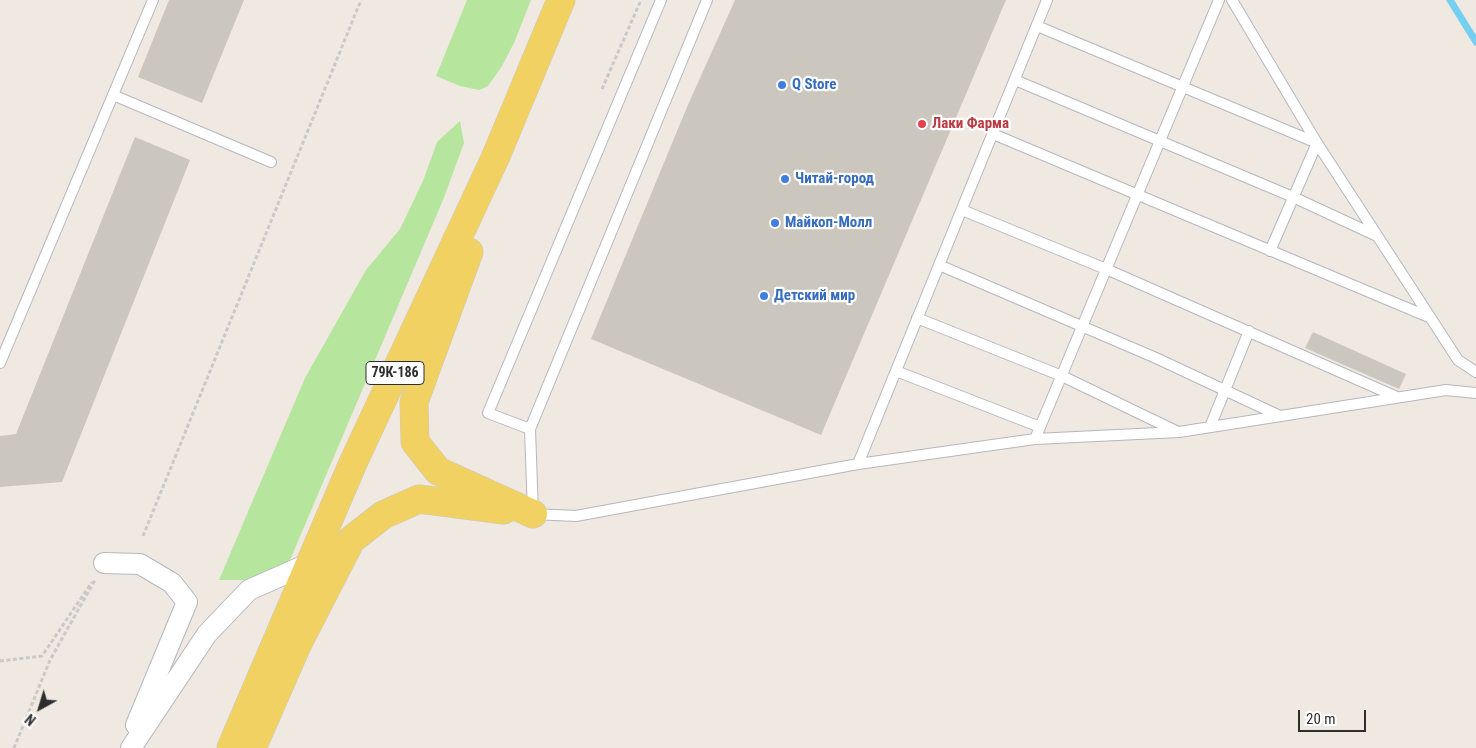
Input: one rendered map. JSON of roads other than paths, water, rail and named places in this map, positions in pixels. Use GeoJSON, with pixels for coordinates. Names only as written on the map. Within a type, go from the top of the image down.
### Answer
{"type":"FeatureCollection","features":[{"type":"Feature","properties":{"kind":"main road","name":"79К-186"},"geometry":{"type":"LineString","coordinates":[[231,748],[352,463],[496,156],[561,0]]}},
{"type":"Feature","properties":{"kind":"main road"},"geometry":{"type":"LineString","coordinates":[[496,156],[475,236],[414,402],[415,442],[438,471],[533,514]]}},
{"type":"Feature","properties":{"kind":"main road"},"geometry":{"type":"LineString","coordinates":[[252,748],[298,643],[351,540],[383,515],[419,500],[533,514]]}},
{"type":"Feature","properties":{"kind":"street"},"geometry":{"type":"LineString","coordinates":[[104,563],[140,564],[172,583],[187,602],[126,748]]}},
{"type":"Feature","properties":{"kind":"street"},"geometry":{"type":"LineString","coordinates":[[131,748],[207,634],[250,590],[310,563]]}},
{"type":"Feature","properties":{"kind":"lane"},"geometry":{"type":"LineString","coordinates":[[0,363],[153,0]]}},
{"type":"Feature","properties":{"kind":"lane"},"geometry":{"type":"LineString","coordinates":[[530,429],[488,412],[661,0]]}},
{"type":"Feature","properties":{"kind":"lane"},"geometry":{"type":"LineString","coordinates":[[707,0],[530,429],[533,514],[576,516],[858,464],[1035,439],[1179,432],[1446,390],[1476,393]]}},
{"type":"Feature","properties":{"kind":"lane"},"geometry":{"type":"LineString","coordinates":[[858,464],[1047,0]]}},
{"type":"Feature","properties":{"kind":"lane"},"geometry":{"type":"LineString","coordinates":[[1035,439],[1219,0]]}},
{"type":"Feature","properties":{"kind":"lane"},"geometry":{"type":"LineString","coordinates":[[1232,0],[1317,143],[1458,360],[1476,372]]}},
{"type":"Feature","properties":{"kind":"lane"},"geometry":{"type":"LineString","coordinates":[[1037,26],[1317,143]]}},
{"type":"Feature","properties":{"kind":"lane"},"geometry":{"type":"LineString","coordinates":[[1014,80],[1294,197],[1378,236]]}},
{"type":"Feature","properties":{"kind":"lane"},"geometry":{"type":"LineString","coordinates":[[113,95],[271,162]]}},
{"type":"Feature","properties":{"kind":"lane"},"geometry":{"type":"LineString","coordinates":[[993,134],[1431,318]]}},
{"type":"Feature","properties":{"kind":"lane"},"geometry":{"type":"LineString","coordinates":[[1270,250],[1317,143]]}},
{"type":"Feature","properties":{"kind":"lane"},"geometry":{"type":"LineString","coordinates":[[962,210],[1106,269],[1398,398]]}},
{"type":"Feature","properties":{"kind":"lane"},"geometry":{"type":"LineString","coordinates":[[939,265],[1083,326],[1280,416]]}},
{"type":"Feature","properties":{"kind":"lane"},"geometry":{"type":"LineString","coordinates":[[918,318],[1062,376],[1179,432]]}},
{"type":"Feature","properties":{"kind":"lane"},"geometry":{"type":"LineString","coordinates":[[1210,427],[1249,331]]}},
{"type":"Feature","properties":{"kind":"lane"},"geometry":{"type":"LineString","coordinates":[[896,371],[1040,427]]}},
{"type":"Feature","properties":{"kind":"waterway"},"geometry":{"type":"LineString","coordinates":[[1450,0],[1476,42]]}},
{"type":"Feature","properties":{"kind":"place","name":"Q Store"},"geometry":{"type":"Point","coordinates":[782,85]}},
{"type":"Feature","properties":{"kind":"place","name":"Лаки Фарма"},"geometry":{"type":"Point","coordinates":[922,124]}},
{"type":"Feature","properties":{"kind":"place","name":"Читай-город"},"geometry":{"type":"Point","coordinates":[785,179]}},
{"type":"Feature","properties":{"kind":"place","name":"Майкоп-Молл"},"geometry":{"type":"Point","coordinates":[775,223]}},
{"type":"Feature","properties":{"kind":"place","name":"Детский мир"},"geometry":{"type":"Point","coordinates":[764,296]}}]}
